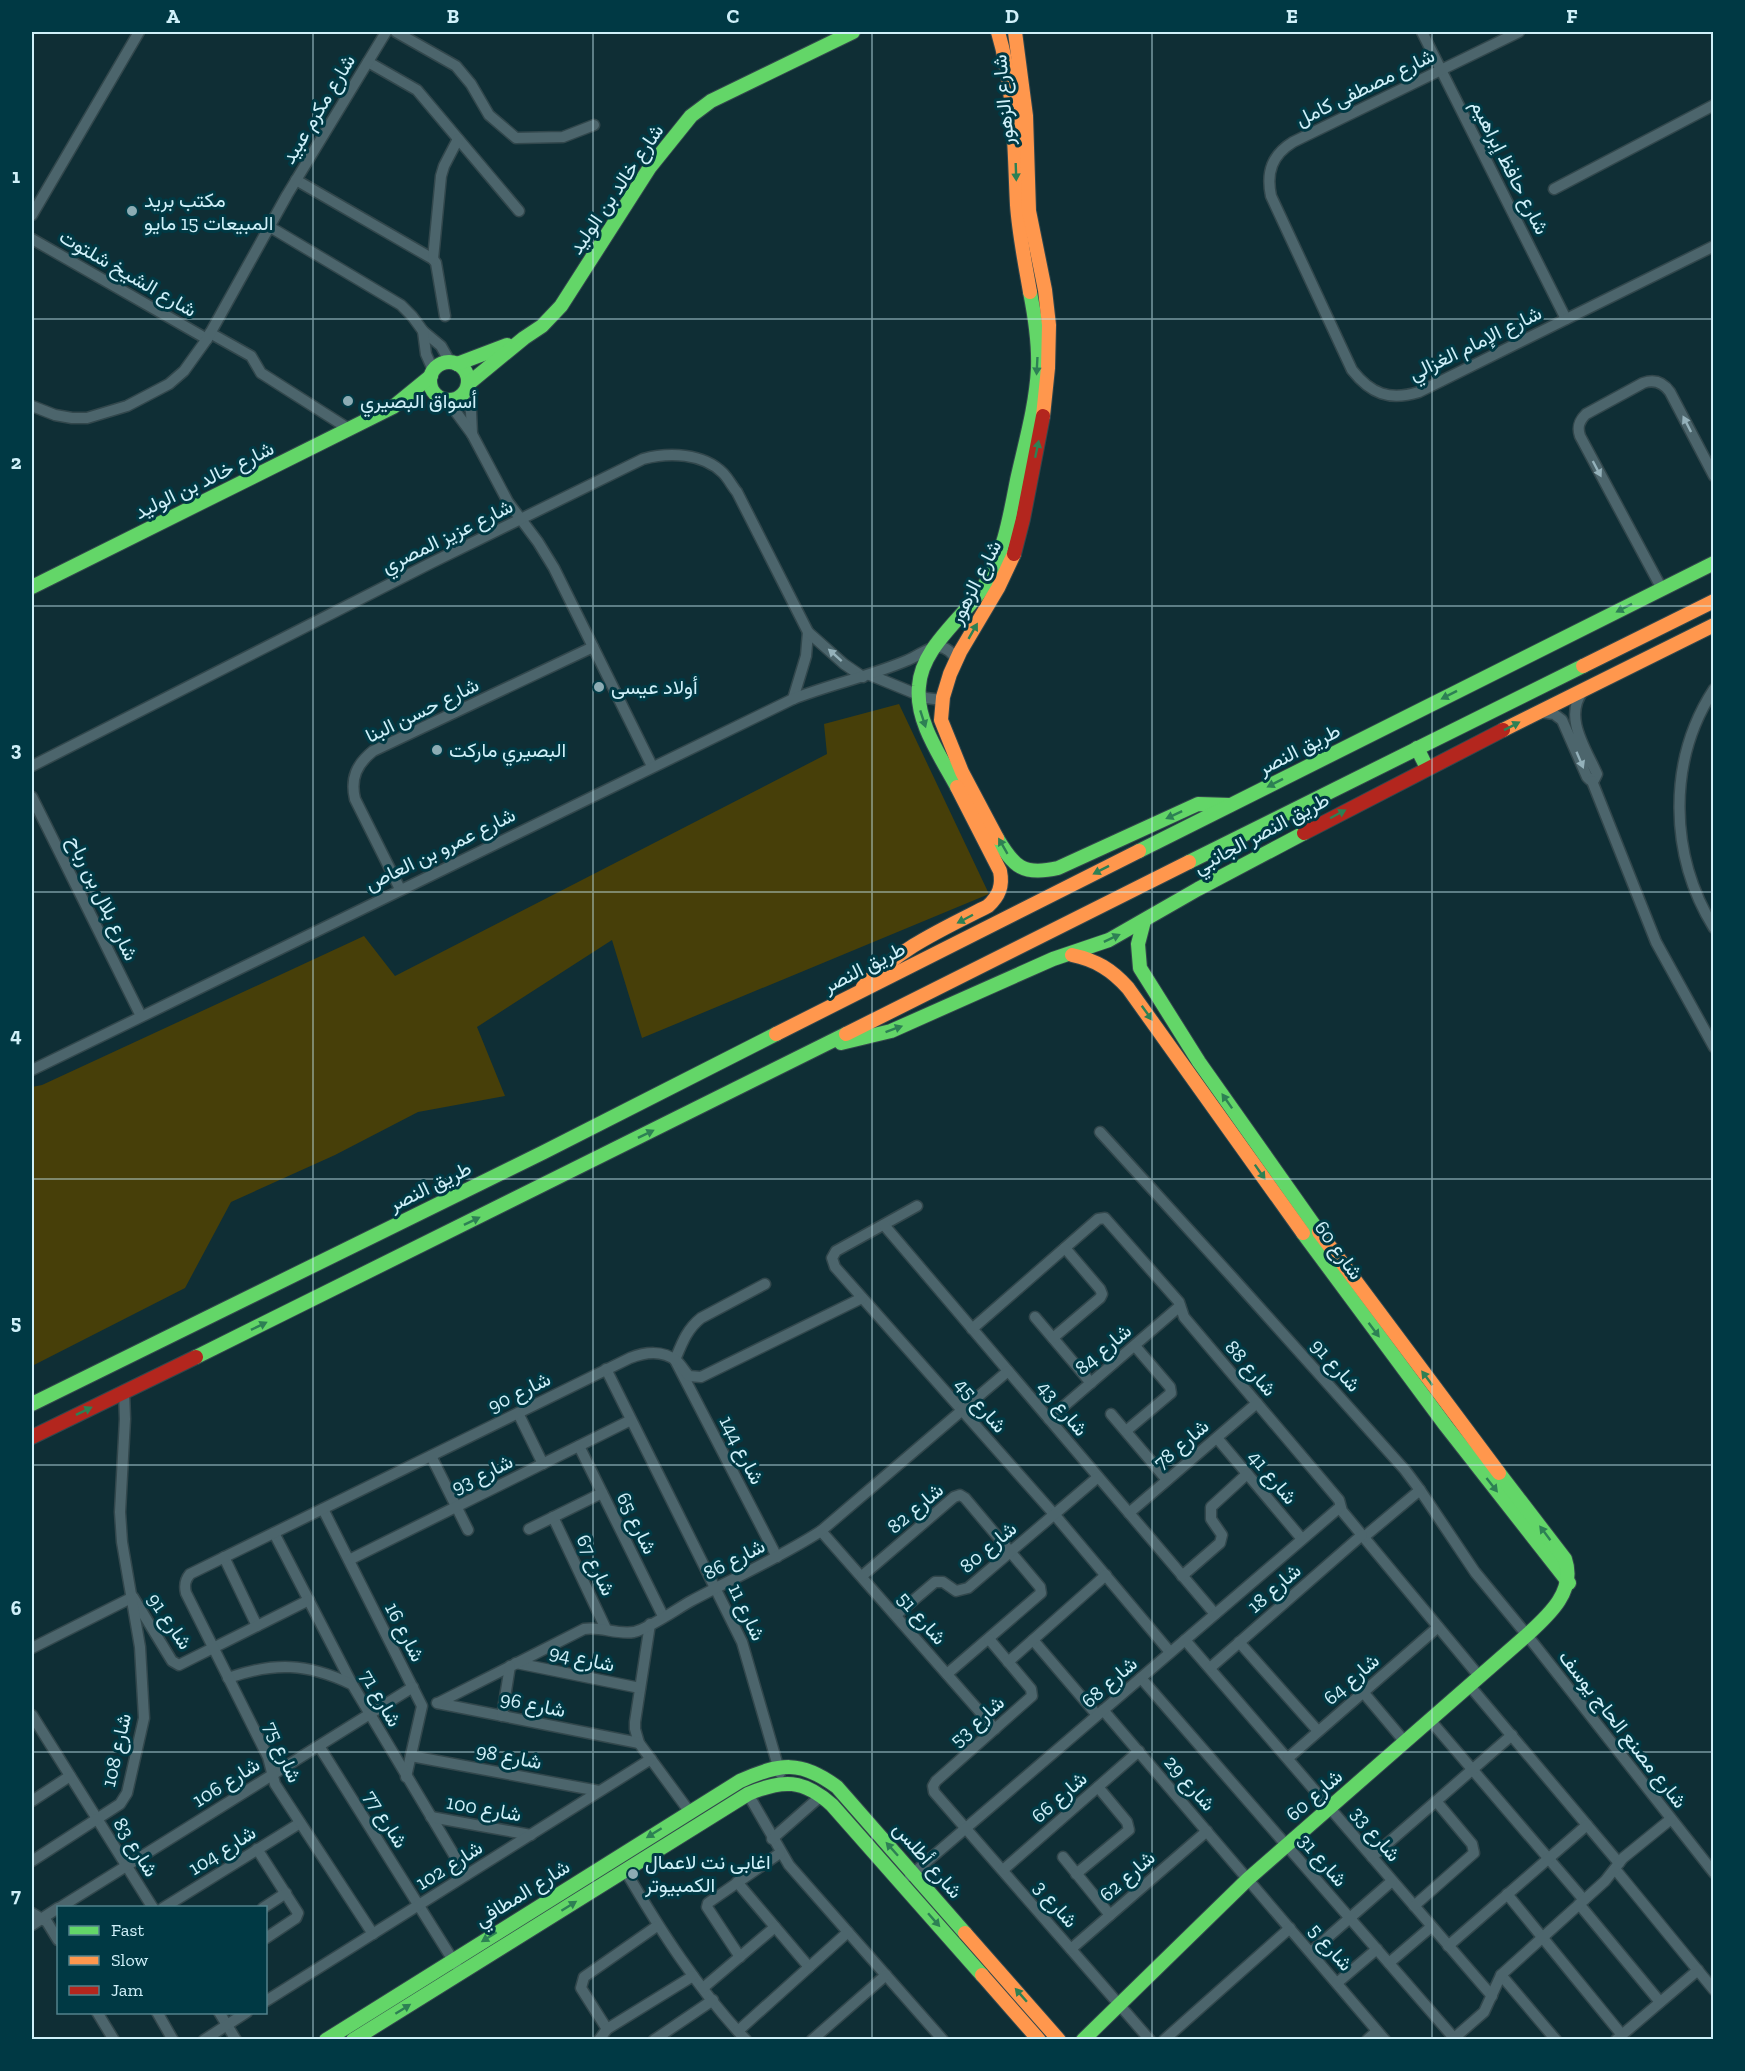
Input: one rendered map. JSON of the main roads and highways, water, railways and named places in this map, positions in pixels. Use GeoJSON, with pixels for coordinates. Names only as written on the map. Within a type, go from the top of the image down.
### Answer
{"type":"FeatureCollection","features":[{"type":"Feature","properties":{"kind":"main road","name":"شارع خالد بن الوليد"},"geometry":{"type":"LineString","coordinates":[[467,387],[524,338],[542,326],[561,306],[650,168],[691,116],[711,101],[853,32]]}},
{"type":"Feature","properties":{"kind":"main road","name":"شارع الزهور"},"geometry":{"type":"LineString","coordinates":[[860,991],[878,970],[897,955],[988,906],[996,899],[1002,886],[1000,871],[927,729],[920,709],[919,695],[923,666],[932,648],[977,598],[998,560],[1006,534],[1036,389],[1038,356],[1031,289],[1018,222],[1012,98],[1007,61],[998,32]]}},
{"type":"Feature","properties":{"kind":"main road","name":"شارع الزهور"},"geometry":{"type":"LineString","coordinates":[[1015,32],[1027,130],[1029,213],[1047,302],[1050,348],[1049,381],[1039,440],[1014,554],[999,586],[957,660],[942,700],[942,728],[950,748],[1004,850],[1017,866],[1026,870],[1034,872],[1058,868],[1198,804],[1230,805]]}},
{"type":"Feature","properties":{"kind":"main road","name":"شارع خالد بن الوليد"},"geometry":{"type":"LineString","coordinates":[[454,363],[524,338]]}},
{"type":"Feature","properties":{"kind":"main road"},"geometry":{"type":"LineString","coordinates":[[444,363],[454,363],[467,374],[467,387],[458,398],[433,400],[432,373],[444,363]]}},
{"type":"Feature","properties":{"kind":"main road","name":"شارع خالد بن الوليد"},"geometry":{"type":"LineString","coordinates":[[32,587],[393,407],[432,373]]}},
{"type":"Feature","properties":{"kind":"main road","name":"شارع خالد بن الوليد"},"geometry":{"type":"LineString","coordinates":[[393,407],[433,400]]}},
{"type":"Feature","properties":{"kind":"main road","name":"طريق النصر"},"geometry":{"type":"LineString","coordinates":[[32,1404],[623,1113],[860,991],[1713,563]]}},
{"type":"Feature","properties":{"kind":"main road"},"geometry":{"type":"LineString","coordinates":[[32,1437],[442,1236],[1054,928],[1713,601]]}},
{"type":"Feature","properties":{"kind":"main road","name":"طريق النصر الجانبي"},"geometry":{"type":"LineString","coordinates":[[817,1049],[891,1031],[1053,959],[1108,940],[1206,885],[1427,768],[1713,625]]}},
{"type":"Feature","properties":{"kind":"main road"},"geometry":{"type":"LineString","coordinates":[[1417,747],[1427,768]]}},
{"type":"Feature","properties":{"kind":"main road","name":"شارع 60"},"geometry":{"type":"LineString","coordinates":[[1144,921],[1138,936],[1137,952],[1140,968],[1194,1066]]}},
{"type":"Feature","properties":{"kind":"main road","name":"شارع 60"},"geometry":{"type":"LineString","coordinates":[[1071,954],[1104,964],[1118,975],[1194,1066],[1366,1308],[1569,1566],[1569,1583],[1556,1604],[1527,1635],[1248,1879],[1082,2039]]}},
{"type":"Feature","properties":{"kind":"main road"},"geometry":{"type":"LineString","coordinates":[[430,1207],[427,1216],[429,1225],[442,1236]]}},
{"type":"Feature","properties":{"kind":"main road"},"geometry":{"type":"LineString","coordinates":[[399,1222],[413,1233],[412,1250]]}},
{"type":"Feature","properties":{"kind":"main road","name":"شارع أطلس"},"geometry":{"type":"LineString","coordinates":[[740,1781],[777,1766],[801,1767],[816,1772],[828,1780],[914,1873],[1059,2040]]}},
{"type":"Feature","properties":{"kind":"main road","name":"شارع المطافي"},"geometry":{"type":"LineString","coordinates":[[326,2040],[740,1781]]}},
{"type":"Feature","properties":{"kind":"main road","name":"شارع أطلس"},"geometry":{"type":"LineString","coordinates":[[748,1794],[769,1785],[782,1783],[810,1788],[822,1795],[1039,2040]]}},
{"type":"Feature","properties":{"kind":"main road","name":"شارع المطافي"},"geometry":{"type":"LineString","coordinates":[[353,2040],[748,1794]]}},
{"type":"Feature","properties":{"kind":"place","name":"مكتب بريد المبيعات 15 مايو"},"geometry":{"type":"Point","coordinates":[132,211]}},
{"type":"Feature","properties":{"kind":"place","name":"أسواق البصيري"},"geometry":{"type":"Point","coordinates":[348,401]}},
{"type":"Feature","properties":{"kind":"place","name":"أولاد عيسى"},"geometry":{"type":"Point","coordinates":[599,687]}},
{"type":"Feature","properties":{"kind":"place","name":"البصيري ماركت"},"geometry":{"type":"Point","coordinates":[437,750]}},
{"type":"Feature","properties":{"kind":"place","name":"اغابى نت لاعمال الكمبيوتر"},"geometry":{"type":"Point","coordinates":[633,1874]}}]}
